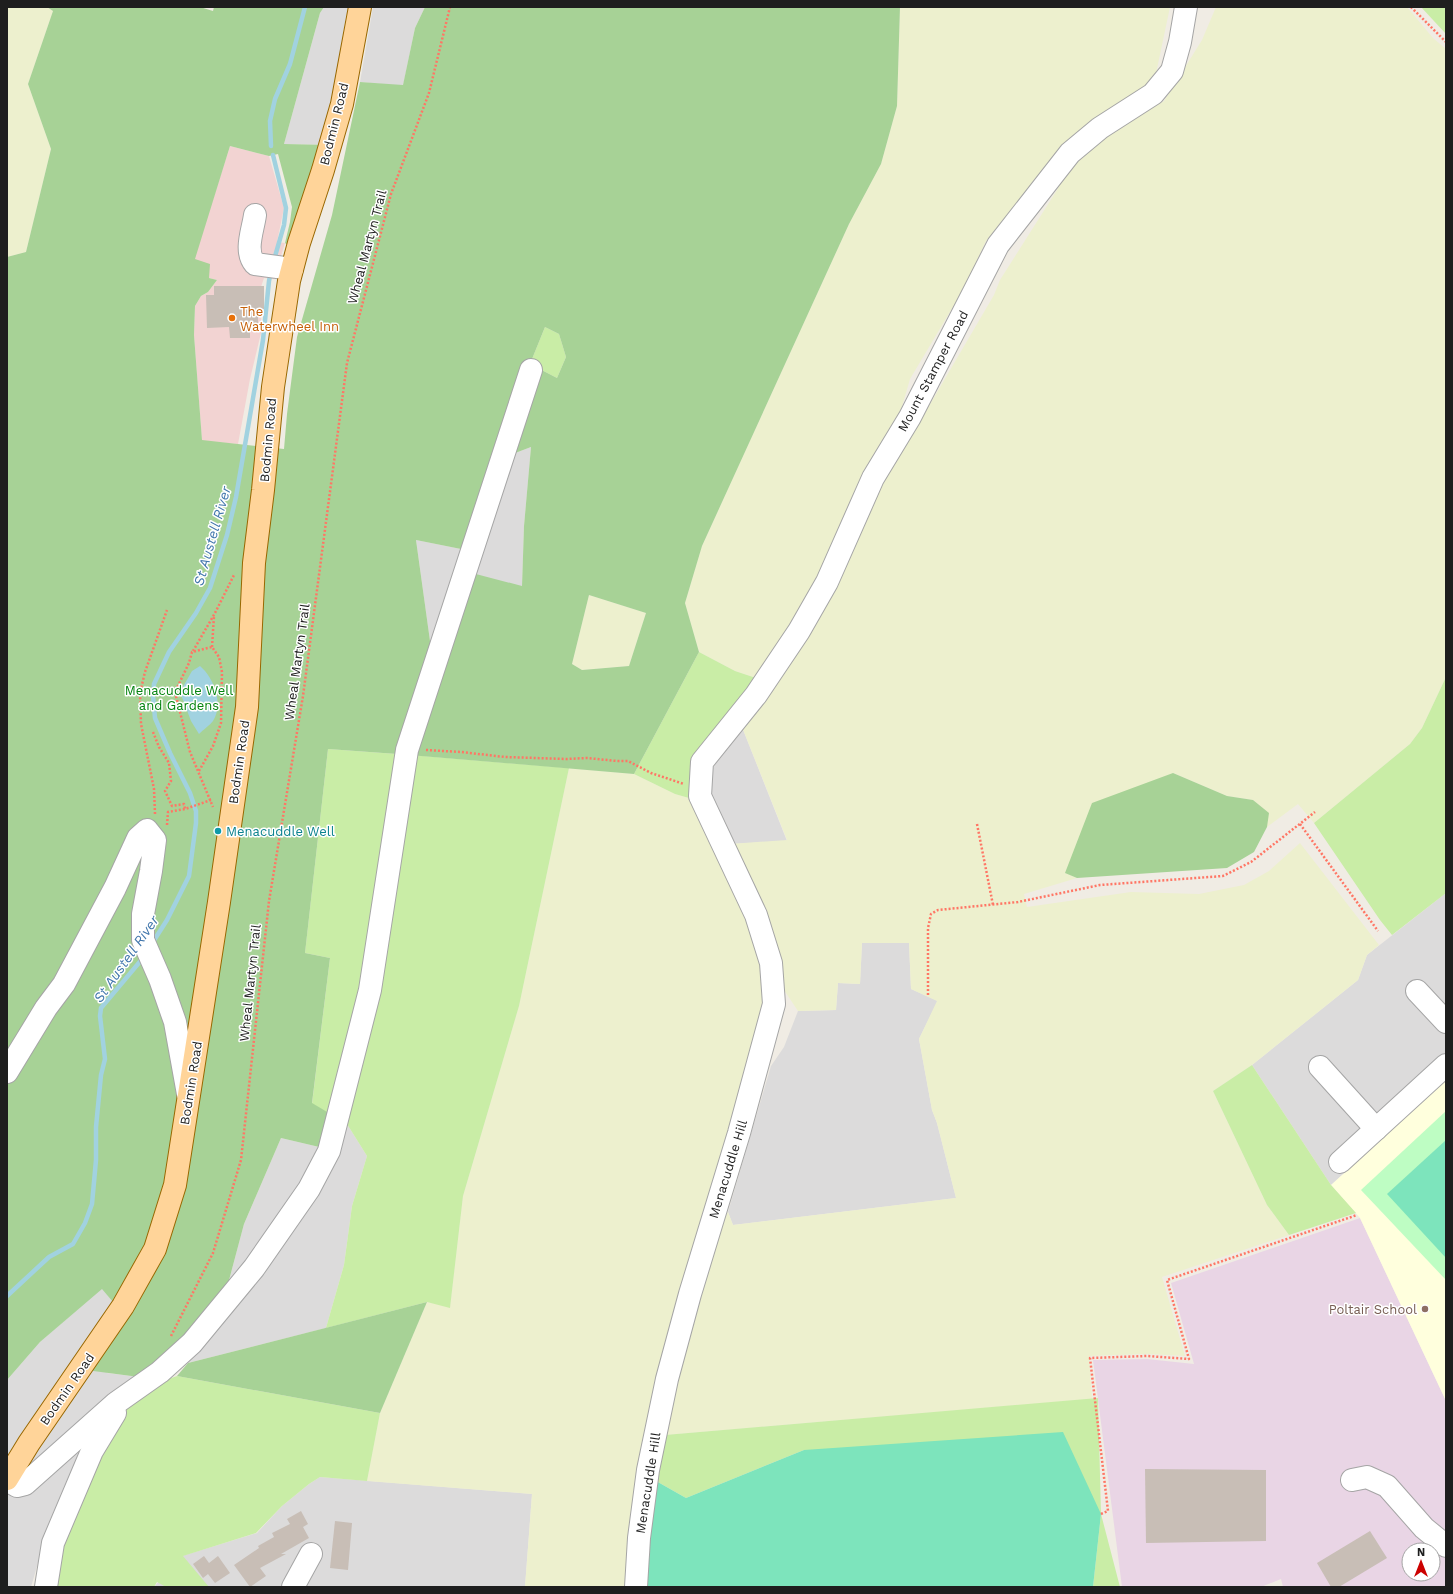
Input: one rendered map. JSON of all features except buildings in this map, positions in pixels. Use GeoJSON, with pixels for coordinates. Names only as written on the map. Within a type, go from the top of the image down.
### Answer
{"type":"FeatureCollection","features":[{"type":"Feature","properties":{"kind":"main road","name":"Bodmin Road"},"geometry":{"type":"LineString","coordinates":[[7,1479],[29,1443],[124,1306],[155,1249],[175,1185],[219,902],[247,707],[254,563],[273,387],[280,267],[299,244],[322,170],[342,104],[360,7]]}},
{"type":"Feature","properties":{"kind":"street","name":"Mount Stamper Road"},"geometry":{"type":"LineString","coordinates":[[702,762],[756,695],[799,631],[827,582],[873,478],[910,417],[998,245],[1070,153],[1100,128],[1153,94],[1172,71],[1180,42],[1186,7]]}},
{"type":"Feature","properties":{"kind":"street"},"geometry":{"type":"LineString","coordinates":[[255,215],[249,252],[251,259],[255,264],[280,267]]}},
{"type":"Feature","properties":{"kind":"street"},"geometry":{"type":"LineString","coordinates":[[7,1479],[17,1486],[25,1484],[116,1403],[160,1372],[192,1343],[254,1268],[309,1189],[329,1151],[370,990],[408,750],[530,370]]}},
{"type":"Feature","properties":{"kind":"street","name":"Menacuddle Hill"},"geometry":{"type":"LineString","coordinates":[[636,1587],[639,1538],[648,1470],[667,1379],[690,1294],[741,1125],[774,1004],[772,963],[756,915],[700,796],[702,762]]}},
{"type":"Feature","properties":{"kind":"street"},"geometry":{"type":"LineString","coordinates":[[7,1072],[46,1008],[64,984],[115,888],[138,838],[147,830],[155,840],[151,871],[142,914],[143,940],[175,1022],[188,1098]]}},
{"type":"Feature","properties":{"kind":"street"},"geometry":{"type":"LineString","coordinates":[[1417,991],[1446,1022]]}},
{"type":"Feature","properties":{"kind":"street"},"geometry":{"type":"LineString","coordinates":[[1340,1162],[1446,1064]]}},
{"type":"Feature","properties":{"kind":"street"},"geometry":{"type":"LineString","coordinates":[[1320,1067],[1376,1129]]}},
{"type":"Feature","properties":{"kind":"street"},"geometry":{"type":"LineString","coordinates":[[46,1587],[53,1543],[92,1451],[124,1398]]}},
{"type":"Feature","properties":{"kind":"street"},"geometry":{"type":"LineString","coordinates":[[1352,1480],[1367,1477],[1387,1486],[1424,1528],[1446,1546]]}},
{"type":"Feature","properties":{"kind":"street"},"geometry":{"type":"LineString","coordinates":[[294,1587],[311,1554]]}},
{"type":"Feature","properties":{"kind":"path","name":"Wheal Martyn Trail"},"geometry":{"type":"LineString","coordinates":[[180,1321],[213,1252],[241,1160],[269,901],[303,696],[347,363],[391,194],[429,93],[450,7]]}},
{"type":"Feature","properties":{"kind":"path"},"geometry":{"type":"LineString","coordinates":[[1411,7],[1446,42]]}},
{"type":"Feature","properties":{"kind":"path"},"geometry":{"type":"LineString","coordinates":[[190,807],[210,800],[190,752],[175,692],[189,663],[192,652],[215,613],[234,574]]}},
{"type":"Feature","properties":{"kind":"path"},"geometry":{"type":"LineString","coordinates":[[155,840],[154,790],[141,724],[140,694],[145,672],[167,610]]}},
{"type":"Feature","properties":{"kind":"path"},"geometry":{"type":"LineString","coordinates":[[198,771],[213,746],[221,723],[222,672],[219,657],[212,647],[215,613]]}},
{"type":"Feature","properties":{"kind":"path"},"geometry":{"type":"LineString","coordinates":[[192,652],[212,647]]}},
{"type":"Feature","properties":{"kind":"path"},"geometry":{"type":"LineString","coordinates":[[153,732],[159,747],[169,763],[171,781],[165,791],[172,806],[184,804],[185,809]]}},
{"type":"Feature","properties":{"kind":"path"},"geometry":{"type":"LineString","coordinates":[[408,750],[461,752],[513,757],[566,759],[587,758],[617,762],[628,761],[651,773],[682,783],[700,786]]}},
{"type":"Feature","properties":{"kind":"path"},"geometry":{"type":"LineString","coordinates":[[928,995],[928,928],[931,914],[938,910],[1018,902],[1100,886],[1223,876],[1251,862],[1315,812]]}},
{"type":"Feature","properties":{"kind":"path"},"geometry":{"type":"LineString","coordinates":[[977,824],[993,905]]}},
{"type":"Feature","properties":{"kind":"path"},"geometry":{"type":"LineString","coordinates":[[1300,824],[1378,931]]}},
{"type":"Feature","properties":{"kind":"path"},"geometry":{"type":"LineString","coordinates":[[1101,1514],[1108,1511],[1090,1358],[1147,1356],[1189,1359],[1168,1280],[1357,1215]]}},
{"type":"Feature","properties":{"kind":"shaded area"},"geometry":{"type":"Polygon","coordinates":[[[7,7],[47,7],[53,11],[28,84],[51,149],[26,252],[7,257],[7,7]]]}},
{"type":"Feature","properties":{"kind":"shaded area"},"geometry":{"type":"Polygon","coordinates":[[[324,7],[350,7],[346,16],[336,76],[331,145],[284,144],[320,13],[324,7]]]}},
{"type":"Feature","properties":{"kind":"shaded area"},"geometry":{"type":"Polygon","coordinates":[[[373,7],[425,7],[415,28],[403,86],[360,82],[373,7]]]}},
{"type":"Feature","properties":{"kind":"shaded area"},"geometry":{"type":"Polygon","coordinates":[[[900,7],[1170,7],[1154,83],[1049,163],[986,241],[963,290],[910,379],[899,417],[864,471],[827,566],[756,678],[735,671],[699,652],[685,603],[702,546],[849,224],[881,164],[897,106],[900,7]]]}},
{"type":"Feature","properties":{"kind":"shaded area"},"geometry":{"type":"Polygon","coordinates":[[[1216,7],[1407,7],[1433,38],[1446,49],[1446,677],[1422,728],[1410,744],[1314,823],[1298,804],[1267,827],[1268,813],[1253,800],[1227,796],[1173,773],[1066,873],[1077,878],[1024,894],[1027,907],[1131,892],[1199,894],[1244,885],[1269,871],[1300,843],[1379,945],[1367,955],[1358,980],[1252,1065],[1213,1091],[1267,1205],[1289,1235],[1162,1277],[1185,1356],[1147,1354],[1089,1356],[1092,1399],[665,1435],[699,1297],[718,1230],[728,1212],[733,1225],[956,1198],[937,1123],[932,1110],[919,1039],[937,1001],[911,989],[909,943],[862,943],[860,984],[838,983],[836,1010],[798,1011],[782,987],[730,844],[787,840],[742,727],[874,497],[994,295],[1000,280],[1057,190],[1067,168],[1108,134],[1164,101],[1202,40],[1216,7]]]}},
{"type":"Feature","properties":{"kind":"shaded area"},"geometry":{"type":"Polygon","coordinates":[[[230,146],[269,156],[284,208],[277,242],[285,243],[274,279],[264,278],[261,287],[261,333],[250,379],[238,444],[202,441],[194,335],[195,306],[201,296],[208,292],[217,280],[209,278],[194,259],[230,146]]]}},
{"type":"Feature","properties":{"kind":"shaded area"},"geometry":{"type":"Polygon","coordinates":[[[531,447],[524,526],[522,587],[450,648],[430,641],[416,540],[461,549],[492,462],[531,447]]]}},
{"type":"Feature","properties":{"kind":"shaded area"},"geometry":{"type":"Polygon","coordinates":[[[589,595],[646,613],[629,666],[582,670],[572,664],[589,595]]]}},
{"type":"Feature","properties":{"kind":"shaded area"},"geometry":{"type":"Polygon","coordinates":[[[742,727],[787,841],[730,844],[709,794],[709,778],[716,761],[742,727]]]}},
{"type":"Feature","properties":{"kind":"shaded area"},"geometry":{"type":"Polygon","coordinates":[[[569,768],[634,774],[675,794],[689,798],[704,820],[749,918],[764,966],[763,1009],[627,1587],[525,1587],[532,1494],[367,1481],[380,1413],[427,1302],[450,1307],[463,1196],[519,1006],[569,768]]]}},
{"type":"Feature","properties":{"kind":"shaded area"},"geometry":{"type":"Polygon","coordinates":[[[1446,893],[1446,1081],[1331,1185],[1252,1065],[1358,980],[1367,955],[1446,893]]]}},
{"type":"Feature","properties":{"kind":"shaded area"},"geometry":{"type":"Polygon","coordinates":[[[862,943],[909,943],[911,989],[938,1001],[919,1039],[932,1110],[937,1123],[956,1198],[733,1225],[728,1212],[771,1066],[784,1047],[798,1011],[836,1010],[838,983],[860,984],[862,943]]]}},
{"type":"Feature","properties":{"kind":"shaded area","name":"Poltair School"},"geometry":{"type":"Polygon","coordinates":[[[1446,1081],[1446,1401],[1360,1218],[1331,1185],[1446,1081]]]}},
{"type":"Feature","properties":{"kind":"shaded area"},"geometry":{"type":"Polygon","coordinates":[[[342,1116],[367,1156],[352,1206],[344,1265],[326,1328],[188,1363],[211,1331],[342,1116]]]}},
{"type":"Feature","properties":{"kind":"shaded area"},"geometry":{"type":"Polygon","coordinates":[[[281,1138],[332,1150],[293,1203],[228,1284],[244,1224],[281,1138]]]}},
{"type":"Feature","properties":{"kind":"shaded area"},"geometry":{"type":"Polygon","coordinates":[[[1360,1218],[1446,1401],[1446,1587],[1283,1587],[1281,1579],[1261,1587],[1122,1587],[1093,1360],[1147,1359],[1194,1364],[1171,1283],[1360,1218]]]}},
{"type":"Feature","properties":{"kind":"shaded area"},"geometry":{"type":"Polygon","coordinates":[[[102,1288],[119,1309],[107,1373],[140,1377],[48,1528],[31,1587],[7,1587],[7,1380],[40,1342],[102,1288]]]}},
{"type":"Feature","properties":{"kind":"shaded area"},"geometry":{"type":"Polygon","coordinates":[[[320,1477],[532,1494],[525,1587],[154,1587],[182,1556],[257,1533],[282,1506],[320,1477]]]}},
{"type":"Feature","properties":{"kind":"green space","name":"Menacuddle Well and Gardens"},"geometry":{"type":"Polygon","coordinates":[[[47,7],[200,7],[213,11],[214,7],[324,7],[320,13],[284,144],[331,145],[300,255],[285,243],[292,207],[278,154],[269,156],[230,146],[195,259],[210,264],[209,278],[217,280],[208,292],[201,296],[195,306],[194,335],[202,440],[284,449],[297,337],[332,215],[360,82],[403,85],[415,28],[425,7],[900,7],[897,106],[881,164],[849,224],[702,546],[685,603],[699,652],[634,774],[328,749],[305,953],[330,958],[312,1103],[339,1119],[332,1150],[281,1138],[244,1224],[228,1284],[192,1347],[139,1377],[78,1369],[119,1309],[102,1289],[40,1342],[7,1380],[7,257],[26,252],[51,149],[28,84],[53,11],[47,7]],[[545,327],[530,364],[557,378],[566,357],[559,334],[545,327]],[[531,447],[492,462],[461,549],[416,540],[430,641],[450,648],[472,573],[522,586],[524,526],[531,447]],[[589,595],[572,664],[582,670],[629,666],[646,613],[589,595]]]}},
{"type":"Feature","properties":{"kind":"green space"},"geometry":{"type":"Polygon","coordinates":[[[1421,7],[1446,7],[1446,34],[1421,7]]]}},
{"type":"Feature","properties":{"kind":"green space"},"geometry":{"type":"Polygon","coordinates":[[[545,327],[559,334],[566,357],[557,378],[530,364],[545,327]]]}},
{"type":"Feature","properties":{"kind":"green space"},"geometry":{"type":"Polygon","coordinates":[[[699,652],[735,671],[756,678],[693,758],[689,798],[675,794],[634,774],[699,652]]]}},
{"type":"Feature","properties":{"kind":"green space"},"geometry":{"type":"Polygon","coordinates":[[[1446,677],[1446,893],[1392,935],[1380,920],[1314,823],[1410,744],[1422,728],[1446,677]]]}},
{"type":"Feature","properties":{"kind":"green space"},"geometry":{"type":"Polygon","coordinates":[[[328,749],[397,754],[339,1119],[312,1104],[330,958],[305,953],[328,749]]]}},
{"type":"Feature","properties":{"kind":"green space"},"geometry":{"type":"Polygon","coordinates":[[[411,755],[569,768],[519,1006],[463,1196],[450,1308],[427,1302],[326,1328],[344,1265],[352,1206],[367,1156],[342,1116],[411,755]]]}},
{"type":"Feature","properties":{"kind":"green space"},"geometry":{"type":"Polygon","coordinates":[[[1173,773],[1227,796],[1253,800],[1269,813],[1267,827],[1254,852],[1227,868],[1077,878],[1065,873],[1092,803],[1173,773]]]}},
{"type":"Feature","properties":{"kind":"green space"},"geometry":{"type":"Polygon","coordinates":[[[1252,1065],[1331,1185],[1356,1213],[1289,1235],[1267,1205],[1213,1091],[1252,1065]]]}},
{"type":"Feature","properties":{"kind":"green space"},"geometry":{"type":"Polygon","coordinates":[[[1446,1111],[1446,1280],[1361,1190],[1446,1111]]]}},
{"type":"Feature","properties":{"kind":"green space"},"geometry":{"type":"Polygon","coordinates":[[[1446,1140],[1446,1258],[1387,1194],[1446,1140]]]}},
{"type":"Feature","properties":{"kind":"green space"},"geometry":{"type":"Polygon","coordinates":[[[427,1302],[380,1413],[177,1376],[188,1363],[427,1302]]]}},
{"type":"Feature","properties":{"kind":"green space"},"geometry":{"type":"Polygon","coordinates":[[[177,1376],[380,1413],[367,1481],[320,1477],[282,1506],[256,1533],[183,1556],[209,1587],[166,1587],[157,1582],[154,1587],[54,1587],[59,1545],[118,1415],[166,1380],[177,1376]]]}},
{"type":"Feature","properties":{"kind":"green space"},"geometry":{"type":"Polygon","coordinates":[[[1098,1398],[1101,1514],[804,1450],[686,1498],[656,1481],[665,1435],[1098,1398]]]}},
{"type":"Feature","properties":{"kind":"green space"},"geometry":{"type":"Polygon","coordinates":[[[1063,1432],[1101,1514],[1093,1587],[642,1587],[656,1481],[686,1498],[804,1450],[1063,1432]]]}},
{"type":"Feature","properties":{"kind":"green space"},"geometry":{"type":"Polygon","coordinates":[[[1101,1514],[1120,1587],[1093,1587],[1101,1514]]]}},
{"type":"Feature","properties":{"kind":"water"},"geometry":{"type":"Polygon","coordinates":[[[200,666],[213,684],[216,692],[218,707],[213,721],[199,734],[191,721],[180,692],[192,671],[200,666]]]}},
{"type":"Feature","properties":{"kind":"waterway","name":"St Austell River"},"geometry":{"type":"LineString","coordinates":[[271,146],[270,121],[275,99],[290,64],[305,7]]}},
{"type":"Feature","properties":{"kind":"waterway","name":"St Austell River"},"geometry":{"type":"LineString","coordinates":[[273,155],[286,208],[284,225],[274,260]]}},
{"type":"Feature","properties":{"kind":"waterway","name":"St Austell River"},"geometry":{"type":"LineString","coordinates":[[151,945],[167,920],[189,876],[196,823],[196,811],[190,793],[170,753],[155,718],[153,696],[154,684],[169,652],[196,613],[210,588],[227,535],[236,497],[263,340],[271,271]]}},
{"type":"Feature","properties":{"kind":"waterway","name":"St Austell River"},"geometry":{"type":"LineString","coordinates":[[7,1296],[49,1257],[73,1244],[85,1223],[92,1204],[96,1160],[96,1127],[101,1075],[105,1059],[100,1016],[101,1008],[143,958]]}},
{"type":"Feature","properties":{"kind":"place","name":"The Waterwheel Inn"},"geometry":{"type":"Point","coordinates":[232,318]}},
{"type":"Feature","properties":{"kind":"place","name":"Menacuddle Well"},"geometry":{"type":"Point","coordinates":[218,831]}},
{"type":"Feature","properties":{"kind":"place","name":"Poltair School"},"geometry":{"type":"Point","coordinates":[1425,1309]}}]}
